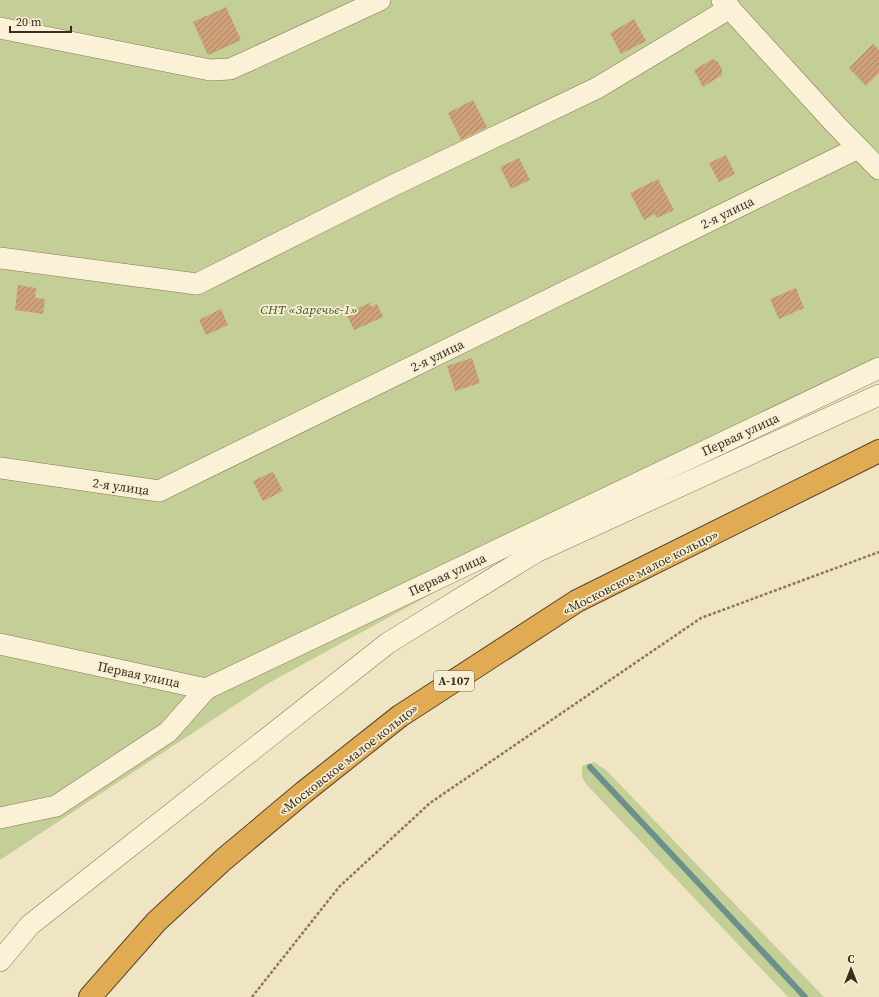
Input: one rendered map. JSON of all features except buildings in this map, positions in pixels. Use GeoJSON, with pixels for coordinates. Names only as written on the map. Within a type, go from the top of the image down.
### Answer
{"type":"FeatureCollection","features":[{"type":"Feature","properties":{"kind":"highway","name":"«Московское малое кольцо»"},"geometry":{"type":"LineString","coordinates":[[90,997],[156,922],[223,860],[304,792],[400,716],[577,601],[879,451]]}},
{"type":"Feature","properties":{"kind":"lane"},"geometry":{"type":"LineString","coordinates":[[0,28],[210,70],[230,69],[380,0]]}},
{"type":"Feature","properties":{"kind":"lane"},"geometry":{"type":"LineString","coordinates":[[0,258],[196,284],[392,186],[597,88],[726,4],[879,169]]}},
{"type":"Feature","properties":{"kind":"lane","name":"2-я улица"},"geometry":{"type":"LineString","coordinates":[[0,468],[159,491],[858,148]]}},
{"type":"Feature","properties":{"kind":"lane","name":"Первая улица"},"geometry":{"type":"LineString","coordinates":[[0,644],[206,689],[879,368]]}},
{"type":"Feature","properties":{"kind":"lane"},"geometry":{"type":"LineString","coordinates":[[0,961],[30,925],[388,643],[536,552],[879,395]]}},
{"type":"Feature","properties":{"kind":"lane"},"geometry":{"type":"LineString","coordinates":[[0,818],[56,806],[168,732],[206,689]]}},
{"type":"Feature","properties":{"kind":"path"},"geometry":{"type":"LineString","coordinates":[[252,997],[339,887],[430,804],[701,618],[879,552]]}},
{"type":"Feature","properties":{"kind":"green space","name":"СНТ «Заречье-1»"},"geometry":{"type":"Polygon","coordinates":[[[0,0],[879,0],[879,369],[572,517],[267,684],[0,860],[0,0]]]}},
{"type":"Feature","properties":{"kind":"green space"},"geometry":{"type":"Polygon","coordinates":[[[594,762],[606,770],[824,997],[788,997],[586,784],[582,777],[582,766],[594,762]]]}},
{"type":"Feature","properties":{"kind":"waterway"},"geometry":{"type":"LineString","coordinates":[[590,767],[805,997]]}}]}
